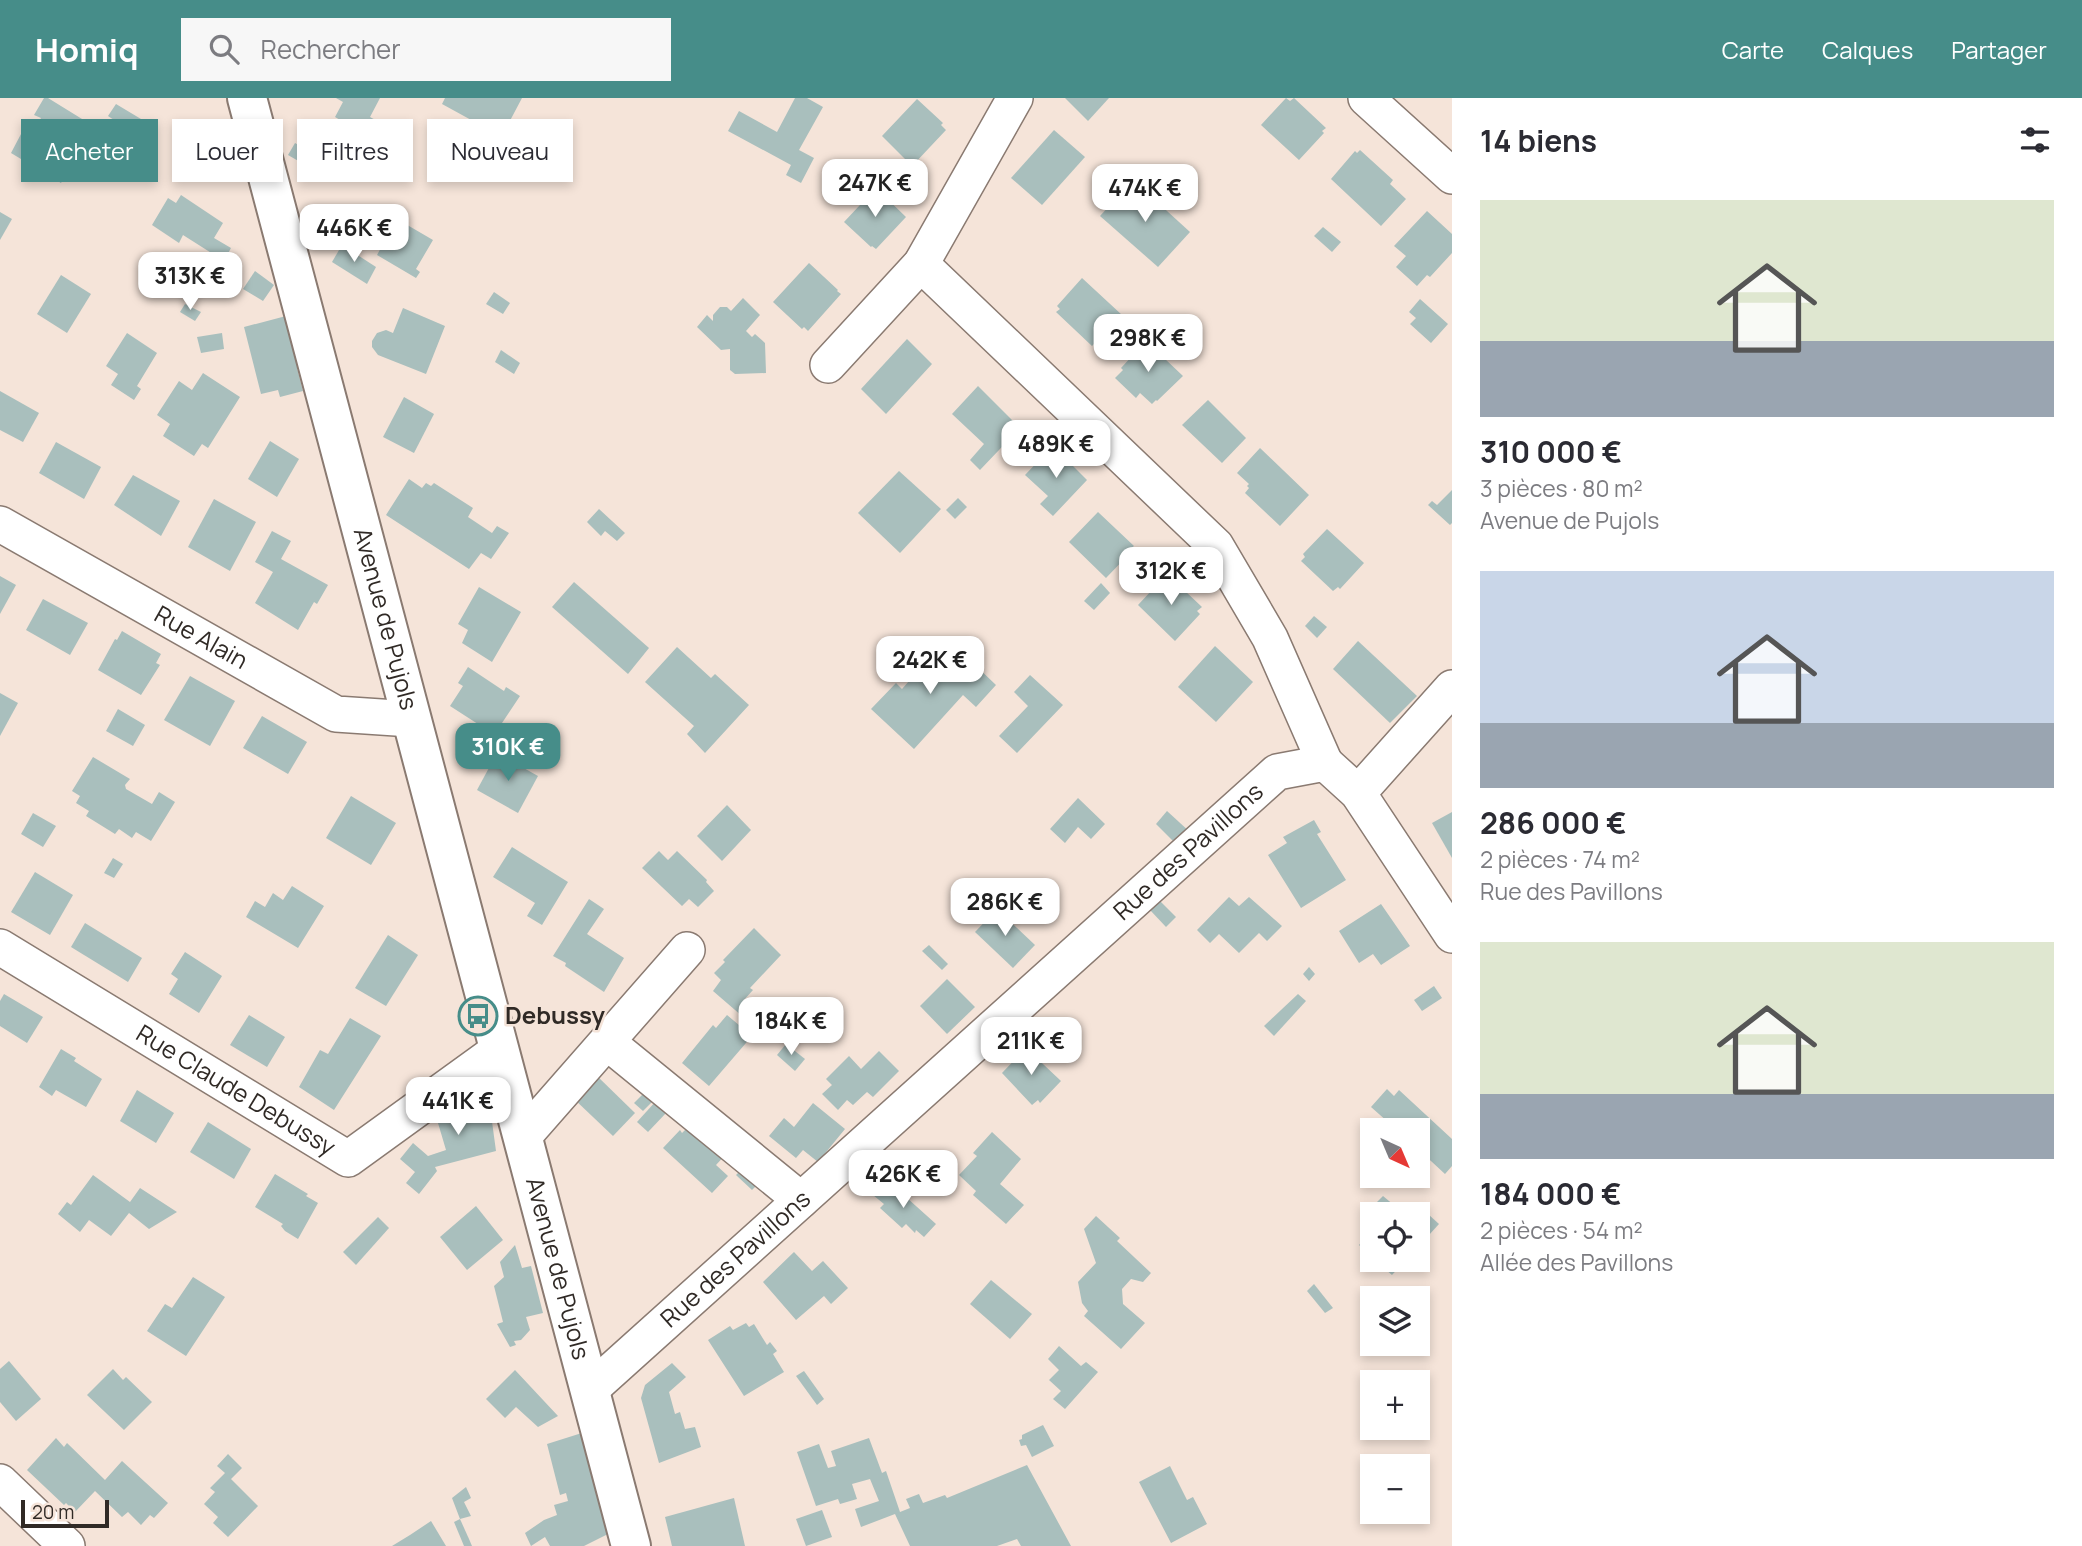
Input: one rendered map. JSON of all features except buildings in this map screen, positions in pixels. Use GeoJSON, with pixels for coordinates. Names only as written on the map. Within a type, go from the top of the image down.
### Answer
{"type":"FeatureCollection","features":[{"type":"Feature","properties":{"kind":"main road","name":"Avenue de Pujols"},"geometry":{"type":"LineString","coordinates":[[247,98],[631,1546]]}},
{"type":"Feature","properties":{"kind":"street"},"geometry":{"type":"LineString","coordinates":[[828,365],[921,264],[1015,98]]}},
{"type":"Feature","properties":{"kind":"street"},"geometry":{"type":"LineString","coordinates":[[1366,98],[1452,176]]}},
{"type":"Feature","properties":{"kind":"street"},"geometry":{"type":"LineString","coordinates":[[921,264],[1216,546],[1270,638],[1325,763],[1358,793],[1452,936]]}},
{"type":"Feature","properties":{"kind":"street","name":"Rue Alain"},"geometry":{"type":"LineString","coordinates":[[0,524],[336,715],[411,719]]}},
{"type":"Feature","properties":{"kind":"street"},"geometry":{"type":"LineString","coordinates":[[1358,793],[1452,688]]}},
{"type":"Feature","properties":{"kind":"street","name":"Rue des Pavillons"},"geometry":{"type":"LineString","coordinates":[[590,1390],[1277,772],[1325,763]]}},
{"type":"Feature","properties":{"kind":"street","name":"Rue Claude Debussy"},"geometry":{"type":"LineString","coordinates":[[0,947],[348,1159],[500,1049]]}},
{"type":"Feature","properties":{"kind":"street"},"geometry":{"type":"LineString","coordinates":[[523,1137],[687,950]]}},
{"type":"Feature","properties":{"kind":"street"},"geometry":{"type":"LineString","coordinates":[[607,1042],[802,1200]]}},
{"type":"Feature","properties":{"kind":"street"},"geometry":{"type":"LineString","coordinates":[[0,1482],[67,1546]]}},
{"type":"Feature","properties":{"kind":"place","name":"Debussy"},"geometry":{"type":"Point","coordinates":[478,1016]}}]}
